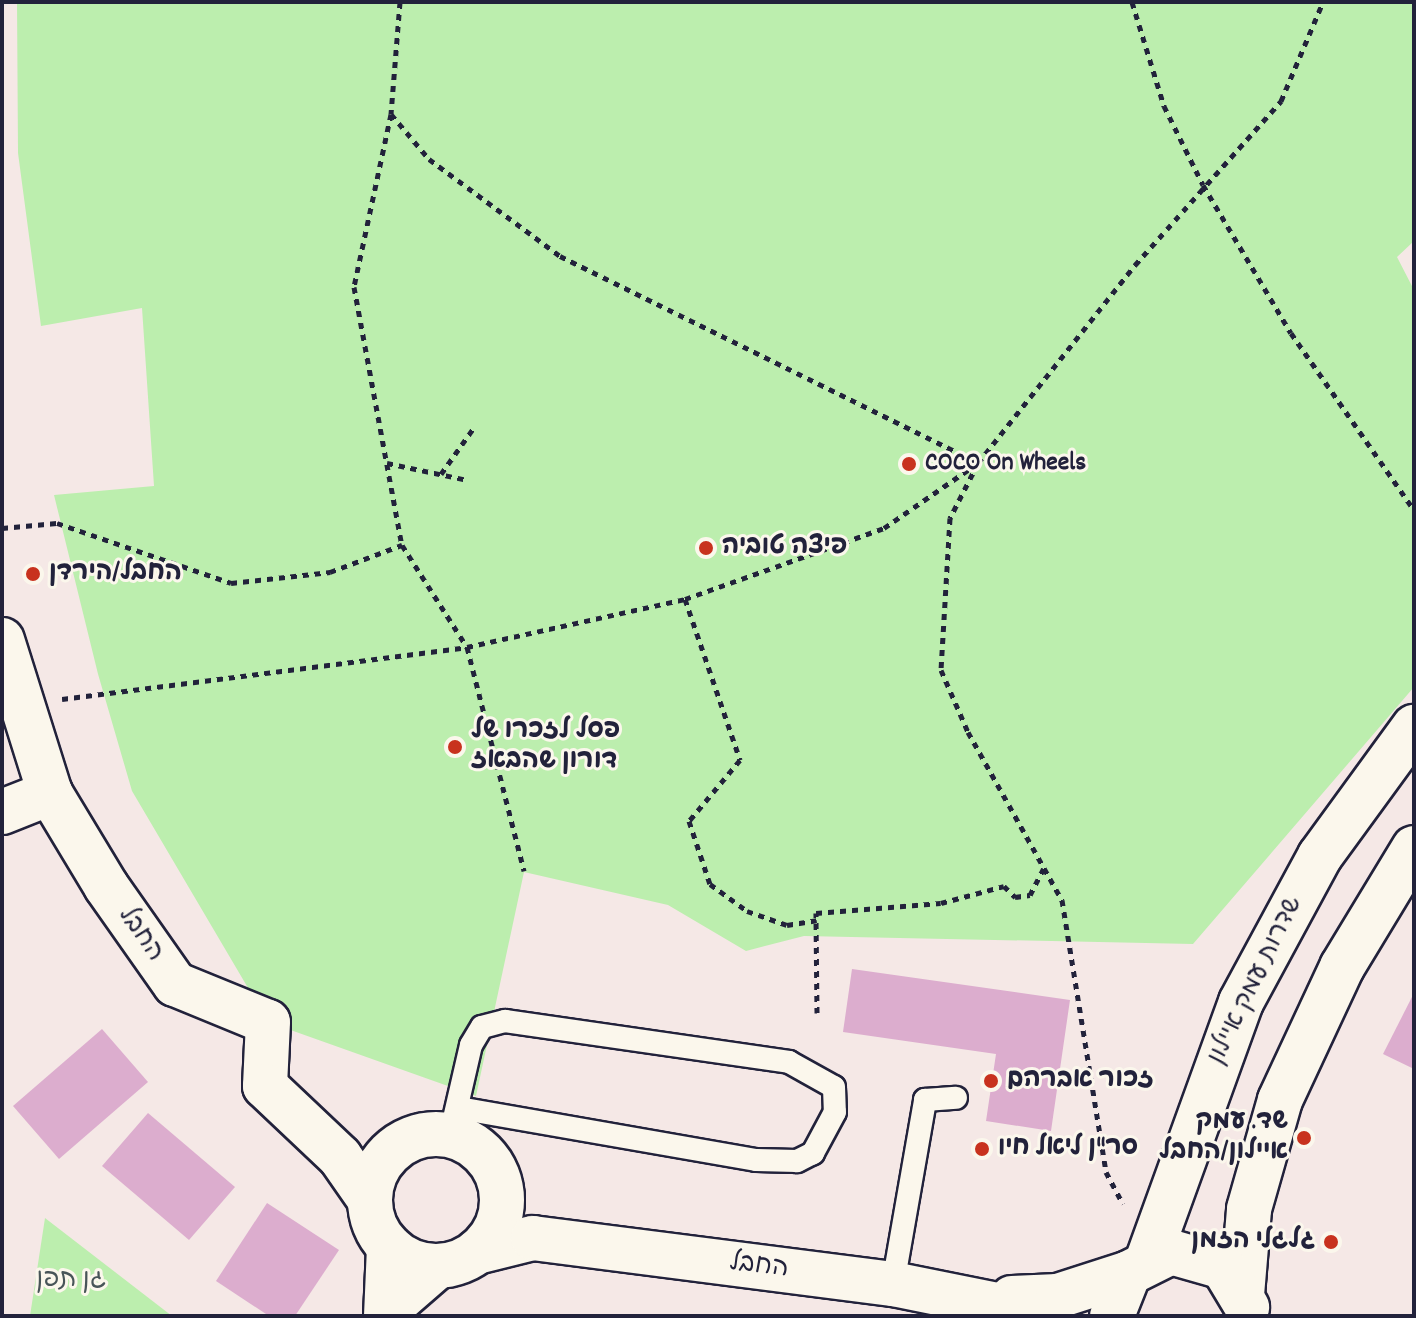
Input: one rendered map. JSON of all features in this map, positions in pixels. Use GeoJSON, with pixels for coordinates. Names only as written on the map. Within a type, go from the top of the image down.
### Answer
{"type":"FeatureCollection","features":[{"type":"Feature","properties":{"kind":"street","name":"החבל"},"geometry":{"type":"LineString","coordinates":[[2,640],[50,793],[175,984],[268,1022],[265,1086],[340,1157],[370,1200]]}},
{"type":"Feature","properties":{"kind":"street","name":"שדרות עמק איילון"},"geometry":{"type":"LineString","coordinates":[[1112,1316],[1139,1266],[1241,1002],[1320,856],[1414,727]]}},
{"type":"Feature","properties":{"kind":"street"},"geometry":{"type":"LineString","coordinates":[[2,812],[50,793]]}},
{"type":"Feature","properties":{"kind":"street"},"geometry":{"type":"LineString","coordinates":[[1252,1309],[1249,1209],[1280,1100],[1342,967],[1414,848]]}},
{"type":"Feature","properties":{"kind":"street"},"geometry":{"type":"LineString","coordinates":[[340,1157],[388,1154],[453,1122],[486,1157],[502,1196],[533,1238]]}},
{"type":"Feature","properties":{"kind":"street"},"geometry":{"type":"LineString","coordinates":[[387,1313],[389,1246],[370,1200],[388,1154]]}},
{"type":"Feature","properties":{"kind":"street"},"geometry":{"type":"LineString","coordinates":[[387,1313],[496,1226],[502,1196]]}},
{"type":"Feature","properties":{"kind":"street","name":"החבל"},"geometry":{"type":"LineString","coordinates":[[458,1259],[533,1238],[893,1284],[986,1299],[1051,1316]]}},
{"type":"Feature","properties":{"kind":"street"},"geometry":{"type":"LineString","coordinates":[[389,1246],[458,1259]]}},
{"type":"Feature","properties":{"kind":"street","name":"החבל"},"geometry":{"type":"LineString","coordinates":[[986,1299],[1058,1296],[1139,1266],[1194,1253],[1223,1267],[1252,1309]]}},
{"type":"Feature","properties":{"kind":"lane"},"geometry":{"type":"LineString","coordinates":[[526,1020],[789,1062],[834,1087],[835,1112],[813,1153],[770,1161],[453,1122],[482,1027],[526,1020]]}},
{"type":"Feature","properties":{"kind":"lane"},"geometry":{"type":"LineString","coordinates":[[893,1284],[925,1100],[956,1098]]}},
{"type":"Feature","properties":{"kind":"path"},"geometry":{"type":"LineString","coordinates":[[400,2],[391,114],[354,287],[402,545],[467,647],[524,871]]}},
{"type":"Feature","properties":{"kind":"path"},"geometry":{"type":"LineString","coordinates":[[1132,2],[1164,106],[1203,185],[1291,333],[1414,510]]}},
{"type":"Feature","properties":{"kind":"path"},"geometry":{"type":"LineString","coordinates":[[1126,1211],[1106,1172],[1062,900],[941,670],[950,518],[978,463],[1203,185],[1281,101],[1323,2]]}},
{"type":"Feature","properties":{"kind":"path"},"geometry":{"type":"LineString","coordinates":[[391,114],[429,159],[560,256],[978,463]]}},
{"type":"Feature","properties":{"kind":"path"},"geometry":{"type":"LineString","coordinates":[[441,474],[475,426]]}},
{"type":"Feature","properties":{"kind":"path"},"geometry":{"type":"LineString","coordinates":[[387,463],[468,480]]}},
{"type":"Feature","properties":{"kind":"path"},"geometry":{"type":"LineString","coordinates":[[20,705],[467,647],[685,599],[884,528],[978,463]]}},
{"type":"Feature","properties":{"kind":"path"},"geometry":{"type":"LineString","coordinates":[[2,528],[57,523],[231,583],[330,572],[402,545]]}},
{"type":"Feature","properties":{"kind":"path"},"geometry":{"type":"LineString","coordinates":[[685,599],[740,760],[689,821],[710,884],[760,916],[787,925],[817,920]]}},
{"type":"Feature","properties":{"kind":"path"},"geometry":{"type":"LineString","coordinates":[[817,1013],[816,913],[941,903],[1004,886],[1015,897],[1030,895],[1044,868]]}},
{"type":"Feature","properties":{"kind":"green space"},"geometry":{"type":"Polygon","coordinates":[[[17,2],[1414,2],[1414,241],[1397,257],[1414,290],[1414,687],[1193,944],[804,936],[746,951],[668,905],[524,872],[476,1096],[268,1022],[132,791],[98,674],[54,495],[154,486],[142,308],[41,326],[18,153],[17,2]]]}},
{"type":"Feature","properties":{"kind":"green space","name":"גן תפן"},"geometry":{"type":"Polygon","coordinates":[[[45,1218],[172,1316],[30,1316],[45,1218]]]}},
{"type":"Feature","properties":{"kind":"building"},"geometry":{"type":"Polygon","coordinates":[[[852,969],[1070,1000],[1051,1131],[986,1121],[996,1054],[843,1032],[852,969]]]}},
{"type":"Feature","properties":{"kind":"building"},"geometry":{"type":"Polygon","coordinates":[[[1414,993],[1414,1069],[1383,1054],[1414,993]]]}},
{"type":"Feature","properties":{"kind":"building"},"geometry":{"type":"Polygon","coordinates":[[[102,1029],[148,1082],[59,1159],[13,1106],[102,1029]]]}},
{"type":"Feature","properties":{"kind":"building"},"geometry":{"type":"Polygon","coordinates":[[[148,1113],[235,1187],[189,1240],[102,1166],[148,1113]]]}},
{"type":"Feature","properties":{"kind":"building"},"geometry":{"type":"Polygon","coordinates":[[[267,1203],[339,1250],[295,1316],[269,1316],[216,1281],[267,1203]]]}},
{"type":"Feature","properties":{"kind":"place","name":"COCO On Wheels"},"geometry":{"type":"Point","coordinates":[909,464]}},
{"type":"Feature","properties":{"kind":"place","name":"פיצה טוביה"},"geometry":{"type":"Point","coordinates":[706,548]}},
{"type":"Feature","properties":{"kind":"place","name":"החבל/הירדן"},"geometry":{"type":"Point","coordinates":[33,574]}},
{"type":"Feature","properties":{"kind":"place","name":"פסל לזכרו של דורון שהבאז"},"geometry":{"type":"Point","coordinates":[455,747]}},
{"type":"Feature","properties":{"kind":"place","name":"זכור אברהם"},"geometry":{"type":"Point","coordinates":[991,1081]}},
{"type":"Feature","properties":{"kind":"place","name":"שד. עמק איילון/החבל"},"geometry":{"type":"Point","coordinates":[1304,1138]}},
{"type":"Feature","properties":{"kind":"place","name":"סר\"ן ליאל חיו"},"geometry":{"type":"Point","coordinates":[982,1149]}},
{"type":"Feature","properties":{"kind":"place","name":"גלגלי הזמן"},"geometry":{"type":"Point","coordinates":[1331,1242]}}]}
